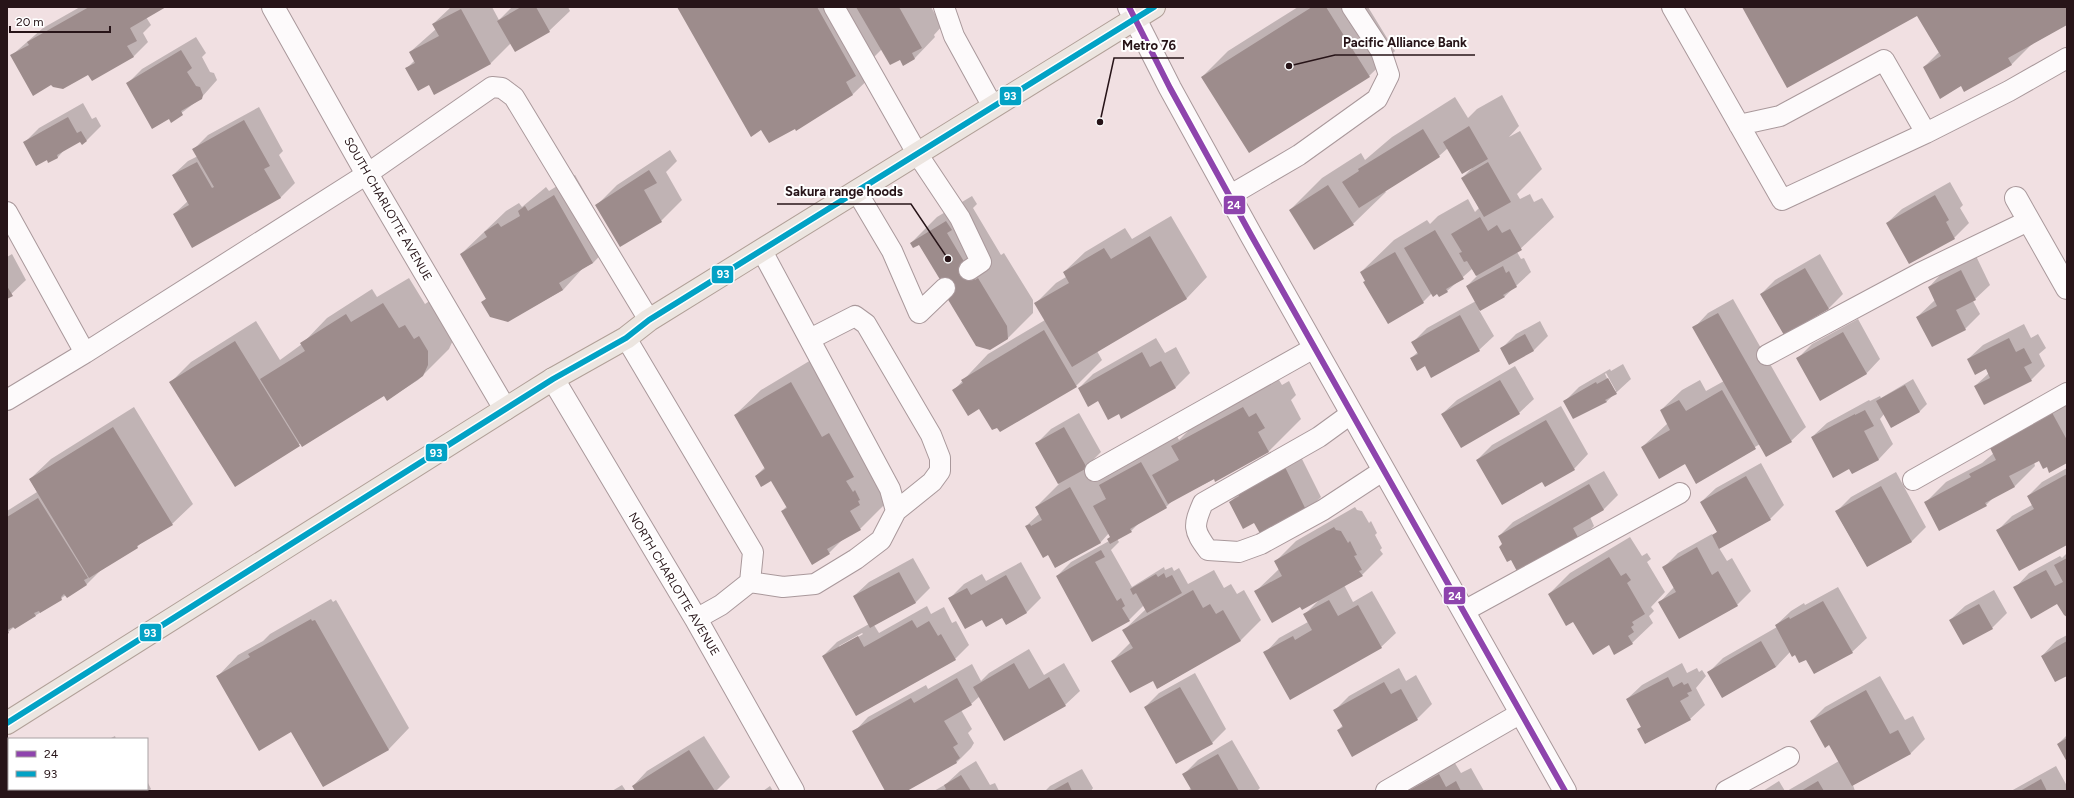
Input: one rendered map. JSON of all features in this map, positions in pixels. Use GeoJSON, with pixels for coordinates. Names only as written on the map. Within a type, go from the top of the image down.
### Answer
{"type":"FeatureCollection","features":[{"type":"Feature","properties":{"kind":"main road"},"geometry":{"type":"LineString","coordinates":[[7,723],[504,409],[553,379],[626,338],[649,320],[918,155],[993,107],[1132,13],[1154,7]]}},
{"type":"Feature","properties":{"kind":"street","name":"SOUTH CHARLOTTE AVENUE"},"geometry":{"type":"LineString","coordinates":[[273,7],[367,174],[504,409]]}},
{"type":"Feature","properties":{"kind":"street"},"geometry":{"type":"LineString","coordinates":[[1132,13],[1170,88],[1229,196],[1565,791]]}},
{"type":"Feature","properties":{"kind":"street"},"geometry":{"type":"LineString","coordinates":[[2016,198],[2067,288]]}},
{"type":"Feature","properties":{"kind":"street","name":"NORTH CHARLOTTE AVENUE"},"geometry":{"type":"LineString","coordinates":[[553,379],[696,619],[793,791]]}},
{"type":"Feature","properties":{"kind":"lane"},"geometry":{"type":"LineString","coordinates":[[834,7],[918,155],[960,218],[981,262],[969,270]]}},
{"type":"Feature","properties":{"kind":"lane"},"geometry":{"type":"LineString","coordinates":[[944,7],[954,36],[993,107]]}},
{"type":"Feature","properties":{"kind":"lane"},"geometry":{"type":"LineString","coordinates":[[1229,196],[1299,155],[1377,99],[1389,75],[1380,51],[1352,7]]}},
{"type":"Feature","properties":{"kind":"lane"},"geometry":{"type":"LineString","coordinates":[[1672,7],[1782,200],[1926,133],[2009,91],[2067,58]]}},
{"type":"Feature","properties":{"kind":"lane"},"geometry":{"type":"LineString","coordinates":[[1739,125],[1780,116],[1884,60],[1926,133]]}},
{"type":"Feature","properties":{"kind":"lane"},"geometry":{"type":"LineString","coordinates":[[7,400],[85,353],[367,174],[492,87],[502,88],[514,97],[649,320]]}},
{"type":"Feature","properties":{"kind":"lane"},"geometry":{"type":"LineString","coordinates":[[857,192],[892,251],[919,313],[945,288]]}},
{"type":"Feature","properties":{"kind":"lane"},"geometry":{"type":"LineString","coordinates":[[7,212],[85,353]]}},
{"type":"Feature","properties":{"kind":"lane"},"geometry":{"type":"LineString","coordinates":[[1767,355],[1927,270],[2028,221]]}},
{"type":"Feature","properties":{"kind":"lane"},"geometry":{"type":"LineString","coordinates":[[762,250],[890,489],[896,511]]}},
{"type":"Feature","properties":{"kind":"lane"},"geometry":{"type":"LineString","coordinates":[[750,582],[783,587],[815,584],[856,560],[881,540],[896,511],[932,482],[940,471],[940,458],[931,435],[866,324],[855,316],[810,339]]}},
{"type":"Feature","properties":{"kind":"lane"},"geometry":{"type":"LineString","coordinates":[[626,338],[753,552],[750,582],[721,605],[696,619]]}},
{"type":"Feature","properties":{"kind":"lane"},"geometry":{"type":"LineString","coordinates":[[1095,472],[1314,348]]}},
{"type":"Feature","properties":{"kind":"lane"},"geometry":{"type":"LineString","coordinates":[[1913,480],[2067,393]]}},
{"type":"Feature","properties":{"kind":"lane"},"geometry":{"type":"LineString","coordinates":[[1352,413],[1319,437],[1203,503],[1195,521],[1198,537],[1208,550],[1222,552],[1238,552],[1262,544],[1323,510],[1384,470]]}},
{"type":"Feature","properties":{"kind":"lane"},"geometry":{"type":"LineString","coordinates":[[1464,611],[1680,493]]}},
{"type":"Feature","properties":{"kind":"lane"},"geometry":{"type":"LineString","coordinates":[[1386,791],[1521,713]]}},
{"type":"Feature","properties":{"kind":"lane"},"geometry":{"type":"LineString","coordinates":[[1726,791],[1789,757]]}},
{"type":"Feature","properties":{"kind":"building"},"geometry":{"type":"Polygon","coordinates":[[[89,7],[166,7],[130,28],[137,41],[127,46],[134,57],[92,81],[88,75],[63,89],[53,87],[51,85],[33,96],[10,55],[29,45],[27,42],[89,7]]]}},
{"type":"Feature","properties":{"kind":"building"},"geometry":{"type":"Polygon","coordinates":[[[521,7],[536,7],[550,32],[515,52],[497,21],[521,7]]]}},
{"type":"Feature","properties":{"kind":"building"},"geometry":{"type":"Polygon","coordinates":[[[677,7],[817,7],[856,76],[846,82],[853,95],[796,131],[795,129],[769,143],[761,130],[751,137],[677,7]]]}},
{"type":"Feature","properties":{"kind":"building"},"geometry":{"type":"Polygon","coordinates":[[[856,7],[899,7],[922,48],[912,53],[915,59],[903,66],[900,60],[890,65],[856,7]]]}},
{"type":"Feature","properties":{"kind":"building"},"geometry":{"type":"Polygon","coordinates":[[[1312,7],[1326,7],[1370,77],[1249,153],[1201,77],[1312,7]]]}},
{"type":"Feature","properties":{"kind":"building"},"geometry":{"type":"Polygon","coordinates":[[[1742,7],[2067,7],[2067,25],[2008,58],[2012,65],[1964,92],[1961,86],[1940,99],[1923,67],[1941,56],[1917,16],[1787,88],[1742,7]]]}},
{"type":"Feature","properties":{"kind":"building"},"geometry":{"type":"Polygon","coordinates":[[[461,9],[491,64],[434,95],[429,85],[418,91],[405,68],[415,63],[409,52],[439,36],[432,24],[461,9]]]}},
{"type":"Feature","properties":{"kind":"building"},"geometry":{"type":"Polygon","coordinates":[[[181,50],[192,68],[187,72],[196,86],[200,87],[203,95],[202,99],[181,111],[183,115],[171,123],[169,119],[152,129],[126,83],[181,50]]]}},
{"type":"Feature","properties":{"kind":"building"},"geometry":{"type":"Polygon","coordinates":[[[68,117],[77,133],[81,131],[87,141],[82,145],[80,142],[57,155],[58,158],[48,163],[47,160],[36,166],[23,142],[68,117]]]}},
{"type":"Feature","properties":{"kind":"building"},"geometry":{"type":"Polygon","coordinates":[[[244,120],[270,166],[264,169],[281,198],[192,248],[173,214],[189,205],[172,175],[197,162],[212,188],[214,187],[192,149],[244,120]]]}},
{"type":"Feature","properties":{"kind":"building"},"geometry":{"type":"Polygon","coordinates":[[[1469,126],[1488,159],[1462,174],[1443,142],[1469,126]]]}},
{"type":"Feature","properties":{"kind":"building"},"geometry":{"type":"Polygon","coordinates":[[[1423,129],[1440,157],[1359,208],[1342,182],[1359,171],[1358,169],[1423,129]]]}},
{"type":"Feature","properties":{"kind":"building"},"geometry":{"type":"Polygon","coordinates":[[[1488,162],[1511,202],[1484,217],[1461,178],[1488,162]]]}},
{"type":"Feature","properties":{"kind":"building"},"geometry":{"type":"Polygon","coordinates":[[[649,170],[657,183],[644,190],[662,222],[620,247],[595,205],[649,170]]]}},
{"type":"Feature","properties":{"kind":"building"},"geometry":{"type":"Polygon","coordinates":[[[1328,185],[1354,225],[1314,250],[1289,210],[1328,185]]]}},
{"type":"Feature","properties":{"kind":"building"},"geometry":{"type":"Polygon","coordinates":[[[554,195],[593,263],[559,283],[563,290],[508,322],[490,317],[481,302],[486,299],[460,254],[487,237],[484,232],[498,223],[501,227],[520,216],[518,211],[525,206],[528,211],[554,195]]]}},
{"type":"Feature","properties":{"kind":"building"},"geometry":{"type":"Polygon","coordinates":[[[1935,195],[1949,220],[1946,222],[1955,239],[1909,264],[1886,223],[1935,195]]]}},
{"type":"Feature","properties":{"kind":"building"},"geometry":{"type":"Polygon","coordinates":[[[1480,217],[1488,231],[1497,225],[1502,233],[1510,229],[1522,250],[1476,276],[1467,261],[1464,262],[1459,253],[1462,252],[1451,234],[1480,217]]]}},
{"type":"Feature","properties":{"kind":"building"},"geometry":{"type":"Polygon","coordinates":[[[946,221],[952,230],[947,233],[975,280],[978,278],[1007,326],[1008,339],[990,350],[976,346],[947,298],[950,296],[919,245],[913,248],[910,243],[946,221]]]}},
{"type":"Feature","properties":{"kind":"building"},"geometry":{"type":"Polygon","coordinates":[[[1435,230],[1464,279],[1446,289],[1448,292],[1439,297],[1437,294],[1433,297],[1404,248],[1435,230]]]}},
{"type":"Feature","properties":{"kind":"building"},"geometry":{"type":"Polygon","coordinates":[[[1150,236],[1187,299],[1072,367],[1034,303],[1069,283],[1063,272],[1104,248],[1111,259],[1150,236]]]}},
{"type":"Feature","properties":{"kind":"building"},"geometry":{"type":"Polygon","coordinates":[[[1395,252],[1424,303],[1388,324],[1363,282],[1365,281],[1360,272],[1395,252]]]}},
{"type":"Feature","properties":{"kind":"building"},"geometry":{"type":"Polygon","coordinates":[[[1503,266],[1506,273],[1509,271],[1517,287],[1503,295],[1505,297],[1480,311],[1466,286],[1503,266]]]}},
{"type":"Feature","properties":{"kind":"building"},"geometry":{"type":"Polygon","coordinates":[[[1805,268],[1829,309],[1784,335],[1760,294],[1805,268]]]}},
{"type":"Feature","properties":{"kind":"building"},"geometry":{"type":"Polygon","coordinates":[[[1961,270],[1976,300],[1956,310],[1966,330],[1932,347],[1916,317],[1937,306],[1928,287],[1961,270]]]}},
{"type":"Feature","properties":{"kind":"building"},"geometry":{"type":"Polygon","coordinates":[[[7,286],[13,296],[7,299],[7,286]]]}},
{"type":"Feature","properties":{"kind":"building"},"geometry":{"type":"Polygon","coordinates":[[[383,303],[399,328],[405,325],[414,339],[419,336],[428,351],[428,365],[423,376],[387,401],[384,396],[302,447],[260,379],[305,351],[300,343],[346,314],[351,322],[383,303]]]}},
{"type":"Feature","properties":{"kind":"building"},"geometry":{"type":"Polygon","coordinates":[[[1718,313],[1792,442],[1766,457],[1692,327],[1718,313]]]}},
{"type":"Feature","properties":{"kind":"building"},"geometry":{"type":"Polygon","coordinates":[[[1460,315],[1480,351],[1431,378],[1425,366],[1417,371],[1410,358],[1418,354],[1411,342],[1460,315]]]}},
{"type":"Feature","properties":{"kind":"building"},"geometry":{"type":"Polygon","coordinates":[[[1044,330],[1077,387],[1000,432],[997,428],[992,430],[979,409],[968,416],[952,390],[963,383],[961,380],[1044,330]]]}},
{"type":"Feature","properties":{"kind":"building"},"geometry":{"type":"Polygon","coordinates":[[[1843,332],[1867,374],[1820,401],[1796,358],[1843,332]]]}},
{"type":"Feature","properties":{"kind":"building"},"geometry":{"type":"Polygon","coordinates":[[[1525,334],[1534,351],[1509,365],[1500,348],[1525,334]]]}},
{"type":"Feature","properties":{"kind":"building"},"geometry":{"type":"Polygon","coordinates":[[[2009,338],[2016,352],[2024,348],[2032,363],[2024,367],[2032,381],[1984,405],[1974,386],[1990,378],[1986,369],[1975,375],[1967,359],[2009,338]]]}},
{"type":"Feature","properties":{"kind":"building"},"geometry":{"type":"Polygon","coordinates":[[[235,341],[300,446],[235,487],[169,382],[235,341]]]}},
{"type":"Feature","properties":{"kind":"building"},"geometry":{"type":"Polygon","coordinates":[[[1142,352],[1150,367],[1161,361],[1176,388],[1121,419],[1119,414],[1108,420],[1098,401],[1088,407],[1078,388],[1142,352]]]}},
{"type":"Feature","properties":{"kind":"building"},"geometry":{"type":"Polygon","coordinates":[[[1608,378],[1617,394],[1605,400],[1607,402],[1573,419],[1563,401],[1596,382],[1597,384],[1608,378]]]}},
{"type":"Feature","properties":{"kind":"building"},"geometry":{"type":"Polygon","coordinates":[[[1500,380],[1520,414],[1461,448],[1441,414],[1500,380]]]}},
{"type":"Feature","properties":{"kind":"building"},"geometry":{"type":"Polygon","coordinates":[[[791,382],[822,437],[829,433],[854,477],[846,481],[853,492],[855,490],[860,500],[858,501],[860,505],[850,511],[861,530],[827,549],[830,554],[812,565],[781,511],[787,508],[771,481],[761,487],[755,476],[765,469],[734,415],[791,382]]]}},
{"type":"Feature","properties":{"kind":"building"},"geometry":{"type":"Polygon","coordinates":[[[1905,385],[1920,412],[1891,428],[1876,401],[1905,385]]]}},
{"type":"Feature","properties":{"kind":"building"},"geometry":{"type":"Polygon","coordinates":[[[1722,390],[1756,449],[1696,484],[1685,464],[1659,479],[1641,447],[1670,430],[1660,410],[1679,400],[1686,411],[1722,390]]]}},
{"type":"Feature","properties":{"kind":"building"},"geometry":{"type":"Polygon","coordinates":[[[1243,407],[1249,417],[1256,413],[1265,428],[1258,432],[1269,452],[1215,482],[1214,479],[1168,504],[1152,475],[1179,460],[1171,446],[1243,407]]]}},
{"type":"Feature","properties":{"kind":"building"},"geometry":{"type":"Polygon","coordinates":[[[2050,409],[2067,440],[2067,463],[2049,473],[2047,467],[2043,469],[2039,461],[2009,476],[2015,487],[1985,503],[1987,506],[1939,531],[1924,502],[1971,477],[1969,474],[1996,460],[1987,442],[2050,409]]]}},
{"type":"Feature","properties":{"kind":"building"},"geometry":{"type":"Polygon","coordinates":[[[1865,410],[1874,426],[1864,431],[1879,460],[1852,474],[1849,469],[1833,478],[1811,437],[1865,410]]]}},
{"type":"Feature","properties":{"kind":"building"},"geometry":{"type":"Polygon","coordinates":[[[1546,420],[1575,470],[1545,487],[1542,482],[1502,505],[1476,460],[1546,420]]]}},
{"type":"Feature","properties":{"kind":"building"},"geometry":{"type":"Polygon","coordinates":[[[113,427],[173,525],[137,546],[138,548],[89,578],[29,479],[113,427]]]}},
{"type":"Feature","properties":{"kind":"building"},"geometry":{"type":"Polygon","coordinates":[[[1064,427],[1087,468],[1058,484],[1035,443],[1064,427]]]}},
{"type":"Feature","properties":{"kind":"building"},"geometry":{"type":"Polygon","coordinates":[[[1141,462],[1167,508],[1130,529],[1132,532],[1110,544],[1107,539],[1110,537],[1093,506],[1106,499],[1099,485],[1141,462]]]}},
{"type":"Feature","properties":{"kind":"building"},"geometry":{"type":"Polygon","coordinates":[[[1283,463],[1307,512],[1262,537],[1254,523],[1243,529],[1229,502],[1239,496],[1235,489],[1283,463]]]}},
{"type":"Feature","properties":{"kind":"building"},"geometry":{"type":"Polygon","coordinates":[[[2067,474],[2067,545],[2019,571],[1996,530],[2034,509],[2027,496],[2067,474]]]}},
{"type":"Feature","properties":{"kind":"building"},"geometry":{"type":"Polygon","coordinates":[[[1746,476],[1771,520],[1719,549],[1712,535],[1717,532],[1700,502],[1746,476]]]}},
{"type":"Feature","properties":{"kind":"building"},"geometry":{"type":"Polygon","coordinates":[[[1589,484],[1604,510],[1573,528],[1580,541],[1519,575],[1511,560],[1507,562],[1499,547],[1502,544],[1498,536],[1589,484]]]}},
{"type":"Feature","properties":{"kind":"building"},"geometry":{"type":"Polygon","coordinates":[[[1881,486],[1912,542],[1867,567],[1835,511],[1881,486]]]}},
{"type":"Feature","properties":{"kind":"building"},"geometry":{"type":"Polygon","coordinates":[[[1070,487],[1101,543],[1055,568],[1048,555],[1043,558],[1025,526],[1030,524],[1031,526],[1042,520],[1035,507],[1070,487]]]}},
{"type":"Feature","properties":{"kind":"building"},"geometry":{"type":"Polygon","coordinates":[[[38,498],[88,578],[84,580],[87,585],[67,598],[64,594],[61,597],[62,600],[40,613],[39,611],[34,613],[36,616],[15,629],[13,627],[7,630],[7,517],[38,498]]]}},
{"type":"Feature","properties":{"kind":"building"},"geometry":{"type":"Polygon","coordinates":[[[1334,527],[1336,530],[1341,531],[1348,543],[1350,541],[1357,555],[1354,556],[1362,570],[1359,571],[1363,576],[1302,610],[1300,607],[1272,623],[1254,591],[1282,576],[1274,561],[1334,527]]]}},
{"type":"Feature","properties":{"kind":"building"},"geometry":{"type":"Polygon","coordinates":[[[1697,547],[1712,575],[1718,571],[1738,606],[1679,639],[1658,602],[1676,592],[1662,567],[1697,547]]]}},
{"type":"Feature","properties":{"kind":"building"},"geometry":{"type":"Polygon","coordinates":[[[1101,550],[1105,557],[1095,562],[1117,601],[1121,598],[1125,606],[1122,608],[1130,621],[1092,642],[1056,576],[1101,550]]]}},
{"type":"Feature","properties":{"kind":"building"},"geometry":{"type":"Polygon","coordinates":[[[1609,557],[1621,576],[1626,573],[1631,580],[1627,583],[1645,614],[1632,622],[1634,625],[1631,627],[1634,632],[1628,636],[1633,644],[1614,655],[1609,645],[1593,655],[1573,622],[1566,626],[1548,594],[1609,557]]]}},
{"type":"Feature","properties":{"kind":"building"},"geometry":{"type":"Polygon","coordinates":[[[2067,558],[2067,617],[2057,604],[2031,619],[2013,587],[2046,570],[2055,586],[2063,582],[2054,565],[2067,558]]]}},
{"type":"Feature","properties":{"kind":"building"},"geometry":{"type":"Polygon","coordinates":[[[899,572],[916,603],[870,628],[853,596],[899,572]]]}},
{"type":"Feature","properties":{"kind":"building"},"geometry":{"type":"Polygon","coordinates":[[[1164,573],[1166,578],[1172,575],[1182,593],[1147,613],[1136,593],[1133,595],[1130,589],[1156,574],[1158,577],[1164,573]]]}},
{"type":"Feature","properties":{"kind":"building"},"geometry":{"type":"Polygon","coordinates":[[[1006,575],[1027,613],[1006,625],[1002,618],[986,627],[982,620],[965,629],[948,598],[967,588],[971,595],[1006,575]]]}},
{"type":"Feature","properties":{"kind":"building"},"geometry":{"type":"Polygon","coordinates":[[[1193,590],[1203,608],[1210,604],[1216,614],[1223,610],[1241,641],[1157,689],[1153,681],[1130,693],[1111,661],[1133,648],[1122,630],[1193,590]]]}},
{"type":"Feature","properties":{"kind":"building"},"geometry":{"type":"Polygon","coordinates":[[[1329,600],[1338,616],[1358,605],[1382,648],[1290,700],[1263,652],[1293,636],[1295,640],[1312,630],[1303,614],[1329,600]]]}},
{"type":"Feature","properties":{"kind":"building"},"geometry":{"type":"Polygon","coordinates":[[[1823,601],[1853,653],[1814,674],[1806,660],[1799,663],[1795,655],[1792,657],[1775,625],[1789,617],[1790,619],[1823,601]]]}},
{"type":"Feature","properties":{"kind":"building"},"geometry":{"type":"Polygon","coordinates":[[[1979,604],[1993,629],[1963,645],[1949,620],[1979,604]]]}},
{"type":"Feature","properties":{"kind":"building"},"geometry":{"type":"Polygon","coordinates":[[[311,619],[312,621],[315,620],[389,750],[323,787],[291,732],[259,751],[216,676],[250,657],[248,654],[311,619]]]}},
{"type":"Feature","properties":{"kind":"building"},"geometry":{"type":"Polygon","coordinates":[[[912,620],[917,628],[929,621],[938,636],[941,634],[956,660],[856,716],[822,656],[858,636],[864,647],[912,620]]]}},
{"type":"Feature","properties":{"kind":"building"},"geometry":{"type":"Polygon","coordinates":[[[1761,641],[1776,667],[1722,698],[1707,672],[1761,641]]]}},
{"type":"Feature","properties":{"kind":"building"},"geometry":{"type":"Polygon","coordinates":[[[2067,641],[2067,676],[2055,682],[2041,656],[2067,641]]]}},
{"type":"Feature","properties":{"kind":"building"},"geometry":{"type":"Polygon","coordinates":[[[1014,663],[1029,689],[1049,677],[1066,706],[1004,741],[973,687],[1014,663]]]}},
{"type":"Feature","properties":{"kind":"building"},"geometry":{"type":"Polygon","coordinates":[[[1668,677],[1673,687],[1682,682],[1684,685],[1688,683],[1692,691],[1687,693],[1689,696],[1680,701],[1691,720],[1645,744],[1637,729],[1641,727],[1626,699],[1668,677]]]}},
{"type":"Feature","properties":{"kind":"building"},"geometry":{"type":"Polygon","coordinates":[[[957,678],[972,705],[944,721],[958,744],[953,747],[960,758],[956,761],[957,763],[907,791],[885,791],[852,731],[911,698],[914,703],[957,678]]]}},
{"type":"Feature","properties":{"kind":"building"},"geometry":{"type":"Polygon","coordinates":[[[1384,682],[1391,694],[1401,689],[1418,720],[1352,757],[1337,730],[1343,727],[1333,710],[1384,682]]]}},
{"type":"Feature","properties":{"kind":"building"},"geometry":{"type":"Polygon","coordinates":[[[1180,687],[1213,744],[1176,764],[1144,707],[1180,687]]]}},
{"type":"Feature","properties":{"kind":"building"},"geometry":{"type":"Polygon","coordinates":[[[1866,690],[1890,734],[1898,730],[1911,754],[1852,786],[1829,745],[1825,748],[1810,721],[1866,690]]]}},
{"type":"Feature","properties":{"kind":"building"},"geometry":{"type":"Polygon","coordinates":[[[2067,738],[2067,762],[2057,744],[2067,738]]]}},
{"type":"Feature","properties":{"kind":"building"},"geometry":{"type":"Polygon","coordinates":[[[689,750],[715,791],[635,791],[632,786],[689,750]]]}},
{"type":"Feature","properties":{"kind":"building"},"geometry":{"type":"Polygon","coordinates":[[[1218,754],[1239,791],[1192,791],[1182,774],[1218,754]]]}},
{"type":"Feature","properties":{"kind":"building"},"geometry":{"type":"Polygon","coordinates":[[[1439,774],[1446,787],[1456,781],[1461,791],[1408,791],[1439,774]]]}},
{"type":"Feature","properties":{"kind":"building"},"geometry":{"type":"Polygon","coordinates":[[[961,775],[971,791],[943,791],[946,789],[944,785],[961,775]]]}},
{"type":"Feature","properties":{"kind":"building"},"geometry":{"type":"Polygon","coordinates":[[[2041,779],[2047,791],[2020,791],[2041,779]]]}},
{"type":"Feature","properties":{"kind":"building"},"geometry":{"type":"Polygon","coordinates":[[[1818,781],[1824,791],[1801,791],[1818,781]]]}},
{"type":"Feature","properties":{"kind":"building"},"geometry":{"type":"Polygon","coordinates":[[[1068,782],[1072,791],[1052,791],[1068,782]]]}},
{"type":"Feature","properties":{"kind":"building"},"geometry":{"type":"Polygon","coordinates":[[[76,790],[141,791],[77,791],[76,790]]]}},
{"type":"Feature","properties":{"kind":"transit line","name":"24"},"geometry":{"type":"LineString","coordinates":[[1129,7],[1170,88],[1251,235],[1565,791]]}},
{"type":"Feature","properties":{"kind":"transit line","name":"93"},"geometry":{"type":"LineString","coordinates":[[7,723],[553,379],[626,338],[649,320],[1154,7]]}},
{"type":"Feature","properties":{"kind":"place","name":"Pacific Alliance Bank"},"geometry":{"type":"Point","coordinates":[1289,66]}},
{"type":"Feature","properties":{"kind":"place","name":"Metro 76"},"geometry":{"type":"Point","coordinates":[1100,122]}},
{"type":"Feature","properties":{"kind":"place","name":"Sakura range hoods"},"geometry":{"type":"Point","coordinates":[948,259]}}]}
